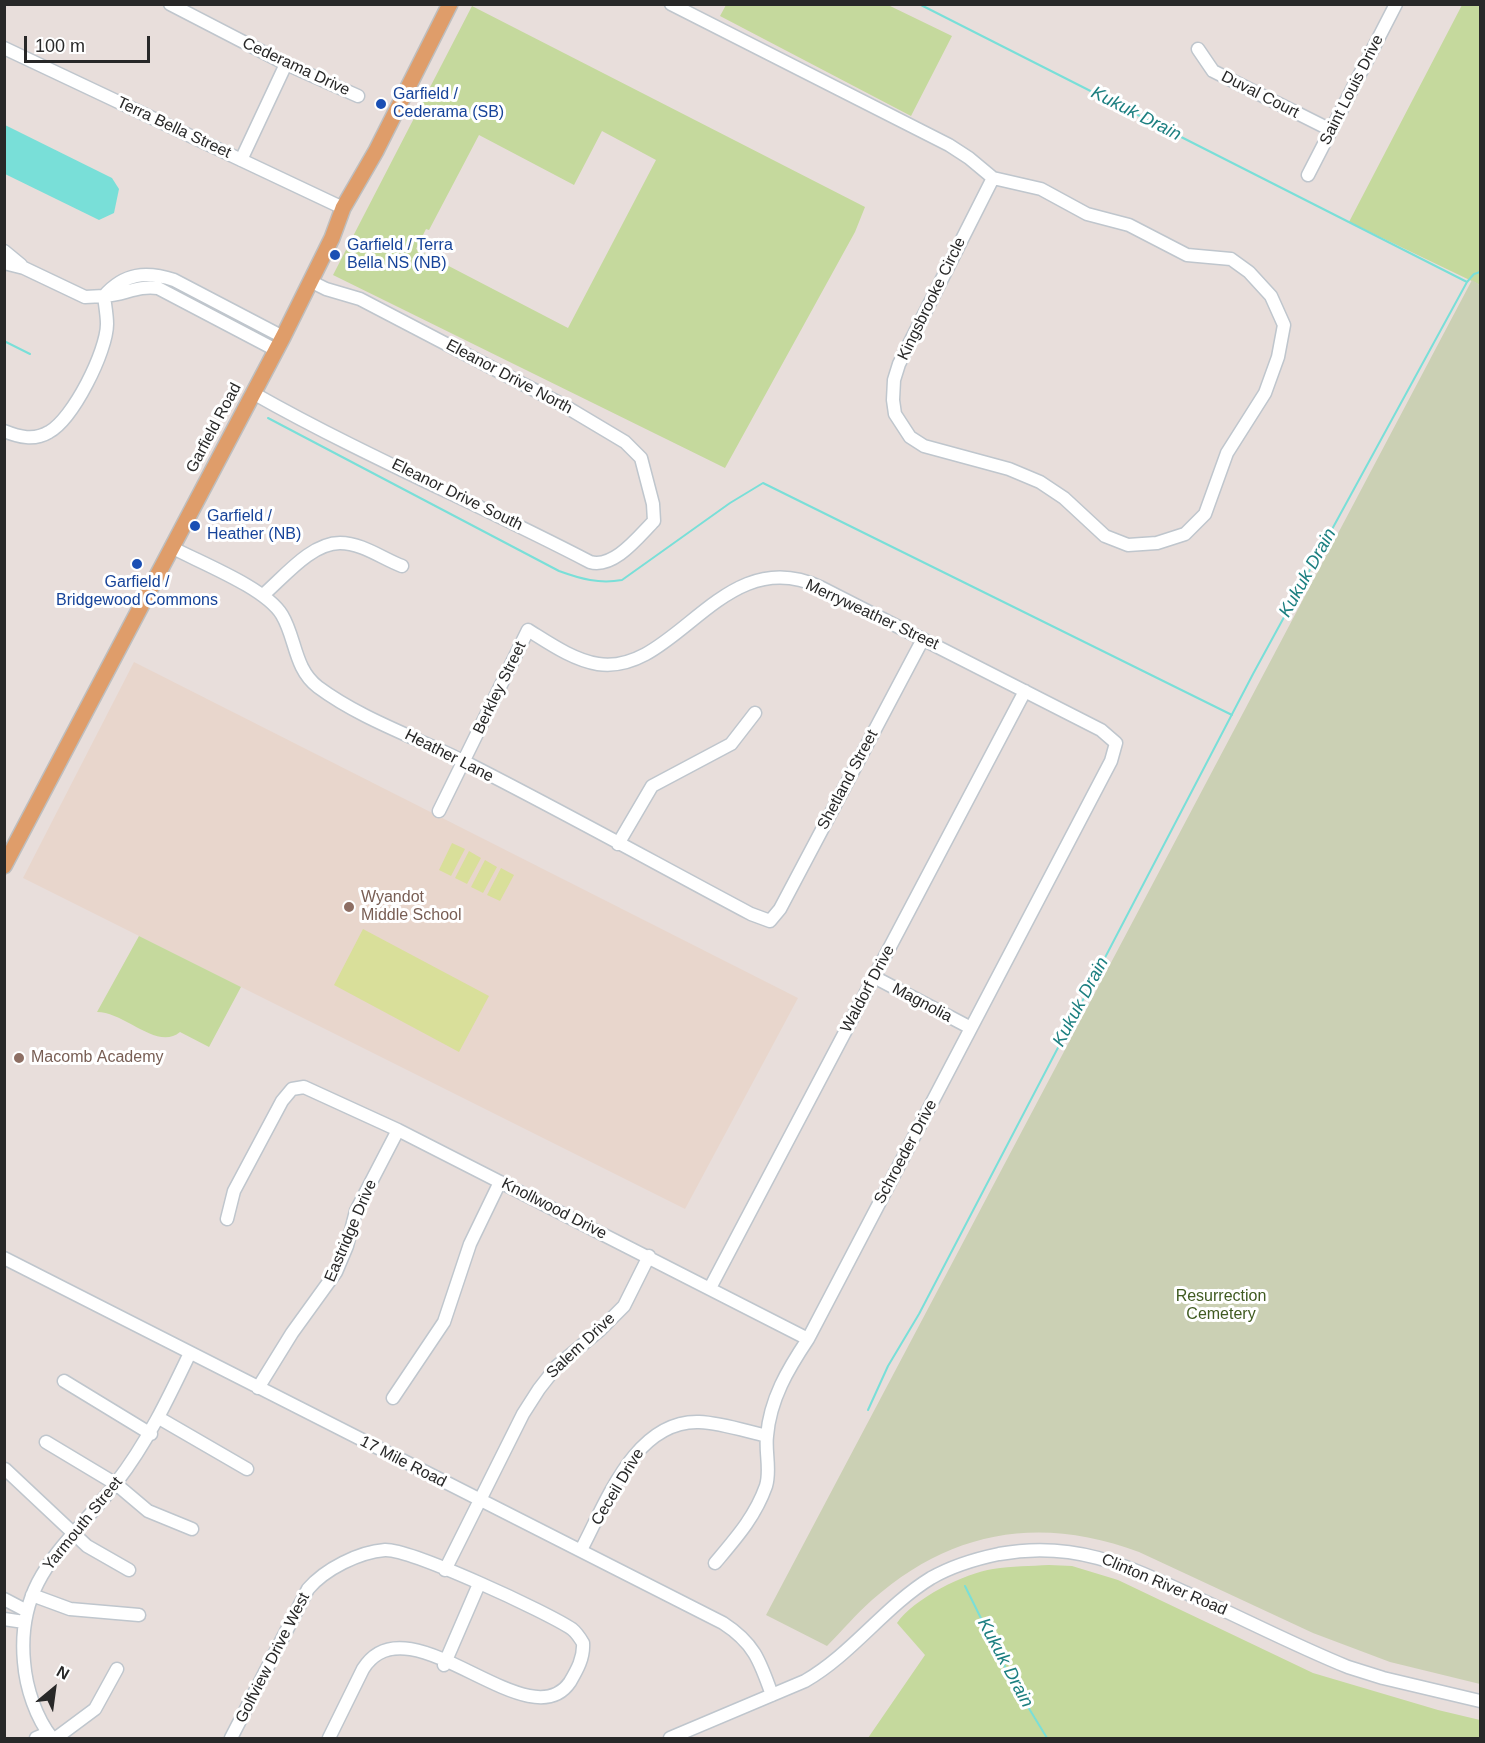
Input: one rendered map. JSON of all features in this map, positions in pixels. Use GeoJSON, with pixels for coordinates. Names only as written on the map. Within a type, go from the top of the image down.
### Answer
{"type":"FeatureCollection","features":[{"type":"Feature","properties":{"kind":"main road","name":"Garfield Road"},"geometry":{"type":"LineString","coordinates":[[4,866],[279,343],[343,208],[376,151],[450,4]]}},
{"type":"Feature","properties":{"kind":"street","name":"Cederama Drive"},"geometry":{"type":"LineString","coordinates":[[170,4],[286,64],[358,96]]}},
{"type":"Feature","properties":{"kind":"street"},"geometry":{"type":"LineString","coordinates":[[671,4],[959,151],[993,178]]}},
{"type":"Feature","properties":{"kind":"street","name":"Saint Louis Drive"},"geometry":{"type":"LineString","coordinates":[[1308,175],[1395,4]]}},
{"type":"Feature","properties":{"kind":"street","name":"Terra Bella Street"},"geometry":{"type":"LineString","coordinates":[[4,48],[343,208]]}},
{"type":"Feature","properties":{"kind":"street","name":"Duval Court"},"geometry":{"type":"LineString","coordinates":[[1198,49],[1213,71],[1331,130]]}},
{"type":"Feature","properties":{"kind":"street"},"geometry":{"type":"LineString","coordinates":[[241,160],[286,64]]}},
{"type":"Feature","properties":{"kind":"street","name":"Kingsbrooke Circle"},"geometry":{"type":"LineString","coordinates":[[993,178],[1041,189],[1087,214],[1130,225],[1187,255],[1231,259],[1258,281],[1279,309],[1284,332],[1270,382],[1259,403],[1233,441],[1205,514],[1185,534],[1143,545],[1128,545],[1114,540],[1105,536],[1064,498],[1040,482],[1009,469],[924,446],[910,437],[903,429],[895,414],[893,400],[894,380],[899,364],[993,178]]}},
{"type":"Feature","properties":{"kind":"street"},"geometry":{"type":"LineString","coordinates":[[4,251],[24,268]]}},
{"type":"Feature","properties":{"kind":"street"},"geometry":{"type":"LineString","coordinates":[[4,263],[24,268],[85,297],[120,295],[141,286],[158,288],[198,309],[279,343]]}},
{"type":"Feature","properties":{"kind":"street"},"geometry":{"type":"LineString","coordinates":[[4,431],[30,438],[42,435],[61,422],[91,372],[107,325],[104,296],[114,283],[136,274],[156,274],[174,280],[279,343]]}},
{"type":"Feature","properties":{"kind":"street","name":"Eleanor Drive North"},"geometry":{"type":"LineString","coordinates":[[310,281],[326,289],[360,299],[562,405],[625,442],[641,458],[653,504],[654,521]]}},
{"type":"Feature","properties":{"kind":"street"},"geometry":{"type":"LineString","coordinates":[[198,309],[204,297]]}},
{"type":"Feature","properties":{"kind":"street","name":"Eleanor Drive South"},"geometry":{"type":"LineString","coordinates":[[253,393],[321,431],[381,457],[590,562],[597,564],[609,561],[654,521]]}},
{"type":"Feature","properties":{"kind":"street"},"geometry":{"type":"LineString","coordinates":[[263,595],[315,550],[340,543],[364,549],[402,566]]}},
{"type":"Feature","properties":{"kind":"street","name":"Heather Lane"},"geometry":{"type":"LineString","coordinates":[[171,547],[263,595],[282,614],[302,668],[316,686],[347,706],[464,762],[751,914],[770,921]]}},
{"type":"Feature","properties":{"kind":"street","name":"Merryweather Street"},"geometry":{"type":"LineString","coordinates":[[528,630],[589,663],[614,665],[636,658],[655,647],[734,590],[753,581],[770,578],[815,585],[1101,730],[1116,743]]}},
{"type":"Feature","properties":{"kind":"street","name":"Berkley Street"},"geometry":{"type":"LineString","coordinates":[[439,811],[528,630]]}},
{"type":"Feature","properties":{"kind":"street","name":"Shetland Street"},"geometry":{"type":"LineString","coordinates":[[770,921],[780,909],[923,639]]}},
{"type":"Feature","properties":{"kind":"street","name":"Waldorf Drive"},"geometry":{"type":"LineString","coordinates":[[710,1287],[1025,691]]}},
{"type":"Feature","properties":{"kind":"street"},"geometry":{"type":"LineString","coordinates":[[618,844],[652,786],[731,744],[755,713]]}},
{"type":"Feature","properties":{"kind":"street","name":"Schroeder Drive"},"geometry":{"type":"LineString","coordinates":[[715,1563],[746,1527],[766,1486],[767,1436],[773,1403],[787,1371],[808,1339],[1111,761],[1116,743]]}},
{"type":"Feature","properties":{"kind":"street","name":"Magnolia"},"geometry":{"type":"LineString","coordinates":[[874,977],[971,1028]]}},
{"type":"Feature","properties":{"kind":"street","name":"Knollwood Drive"},"geometry":{"type":"LineString","coordinates":[[227,1219],[239,1181],[282,1101],[297,1087],[311,1089],[649,1256],[808,1339]]}},
{"type":"Feature","properties":{"kind":"street","name":"Eastridge Drive"},"geometry":{"type":"LineString","coordinates":[[258,1388],[292,1333],[336,1272],[347,1245],[356,1211],[398,1130]]}},
{"type":"Feature","properties":{"kind":"street"},"geometry":{"type":"LineString","coordinates":[[393,1398],[444,1322],[470,1244],[500,1182]]}},
{"type":"Feature","properties":{"kind":"street","name":"Salem Drive"},"geometry":{"type":"LineString","coordinates":[[479,1500],[523,1414],[548,1376],[624,1306],[649,1256]]}},
{"type":"Feature","properties":{"kind":"street","name":"17 Mile Road"},"geometry":{"type":"LineString","coordinates":[[4,1258],[738,1632],[755,1652],[772,1695]]}},
{"type":"Feature","properties":{"kind":"street","name":"Yarmouth Street"},"geometry":{"type":"LineString","coordinates":[[52,1737],[25,1674],[24,1616],[46,1568],[116,1484],[151,1434],[190,1353]]}},
{"type":"Feature","properties":{"kind":"street"},"geometry":{"type":"LineString","coordinates":[[64,1380],[151,1434]]}},
{"type":"Feature","properties":{"kind":"street"},"geometry":{"type":"LineString","coordinates":[[159,1418],[247,1469]]}},
{"type":"Feature","properties":{"kind":"street","name":"Ceceil Drive"},"geometry":{"type":"LineString","coordinates":[[581,1550],[627,1465],[641,1446],[660,1431],[696,1422],[714,1423],[767,1436]]}},
{"type":"Feature","properties":{"kind":"street"},"geometry":{"type":"LineString","coordinates":[[46,1442],[116,1484],[148,1511],[192,1529]]}},
{"type":"Feature","properties":{"kind":"street"},"geometry":{"type":"LineString","coordinates":[[5,1469],[73,1534],[100,1555],[129,1570]]}},
{"type":"Feature","properties":{"kind":"street"},"geometry":{"type":"LineString","coordinates":[[445,1570],[479,1500]]}},
{"type":"Feature","properties":{"kind":"street","name":"Clinton River Road"},"geometry":{"type":"LineString","coordinates":[[670,1738],[822,1672],[897,1603],[933,1577],[965,1562],[1049,1549],[1084,1553],[1128,1567],[1360,1671],[1480,1701]]}},
{"type":"Feature","properties":{"kind":"street","name":"Golfview Drive West"},"geometry":{"type":"LineString","coordinates":[[231,1738],[301,1599],[314,1581],[354,1559],[385,1550],[402,1552],[479,1584],[573,1629],[583,1643],[581,1660],[561,1695],[540,1704],[520,1700],[406,1649],[380,1652],[370,1658],[363,1669],[329,1738]]}},
{"type":"Feature","properties":{"kind":"street"},"geometry":{"type":"LineString","coordinates":[[444,1665],[479,1584]]}},
{"type":"Feature","properties":{"kind":"street"},"geometry":{"type":"LineString","coordinates":[[32,1595],[70,1609],[139,1615]]}},
{"type":"Feature","properties":{"kind":"street"},"geometry":{"type":"LineString","coordinates":[[4,1599],[24,1616]]}},
{"type":"Feature","properties":{"kind":"street"},"geometry":{"type":"LineString","coordinates":[[4,1619],[24,1616]]}},
{"type":"Feature","properties":{"kind":"street"},"geometry":{"type":"LineString","coordinates":[[36,1738],[52,1737],[95,1709],[117,1669]]}},
{"type":"Feature","properties":{"kind":"shaded area","name":"Wyandot Middle School"},"geometry":{"type":"Polygon","coordinates":[[[134,662],[798,998],[685,1209],[23,878],[134,662]]]}},
{"type":"Feature","properties":{"kind":"green space"},"geometry":{"type":"Polygon","coordinates":[[[726,5],[888,5],[952,36],[911,116],[720,16],[726,5]]]}},
{"type":"Feature","properties":{"kind":"green space"},"geometry":{"type":"Polygon","coordinates":[[[1462,5],[1480,5],[1480,285],[1349,222],[1462,5]]]}},
{"type":"Feature","properties":{"kind":"green space"},"geometry":{"type":"Polygon","coordinates":[[[472,6],[865,207],[855,232],[725,468],[333,275],[472,6]],[[602,131],[574,185],[479,135],[429,230],[426,229],[416,249],[568,328],[656,160],[602,131]]]}},
{"type":"Feature","properties":{"kind":"green space","name":"Resurrection Cemetery"},"geometry":{"type":"Polygon","coordinates":[[[1472,280],[1480,285],[1480,1684],[1390,1662],[1313,1633],[1139,1552],[1103,1541],[1067,1534],[1032,1532],[998,1536],[965,1544],[933,1558],[902,1576],[872,1600],[827,1646],[766,1615],[1472,280]]]}},
{"type":"Feature","properties":{"kind":"green space"},"geometry":{"type":"Polygon","coordinates":[[[452,843],[465,849],[451,876],[439,870],[452,843]]]}},
{"type":"Feature","properties":{"kind":"green space"},"geometry":{"type":"Polygon","coordinates":[[[469,851],[481,858],[467,884],[455,878],[469,851]]]}},
{"type":"Feature","properties":{"kind":"green space"},"geometry":{"type":"Polygon","coordinates":[[[485,860],[497,867],[483,893],[471,887],[485,860]]]}},
{"type":"Feature","properties":{"kind":"green space"},"geometry":{"type":"Polygon","coordinates":[[[501,868],[514,875],[500,901],[487,895],[501,868]]]}},
{"type":"Feature","properties":{"kind":"green space"},"geometry":{"type":"Polygon","coordinates":[[[363,929],[489,996],[459,1052],[334,985],[363,929]]]}},
{"type":"Feature","properties":{"kind":"green space"},"geometry":{"type":"Polygon","coordinates":[[[139,936],[241,987],[209,1047],[180,1032],[171,1037],[161,1037],[119,1018],[97,1012],[139,936]]]}},
{"type":"Feature","properties":{"kind":"green space"},"geometry":{"type":"Polygon","coordinates":[[[1049,1565],[1072,1566],[1118,1580],[1313,1673],[1480,1720],[1480,1738],[868,1738],[925,1655],[897,1623],[905,1614],[940,1588],[981,1571],[1049,1565]]]}},
{"type":"Feature","properties":{"kind":"water"},"geometry":{"type":"Polygon","coordinates":[[[5,125],[112,178],[119,189],[114,213],[99,220],[5,174],[5,125]]]}},
{"type":"Feature","properties":{"kind":"waterway","name":"Kukuk Drain"},"geometry":{"type":"LineString","coordinates":[[919,4],[1467,282]]}},
{"type":"Feature","properties":{"kind":"waterway","name":"Kukuk Drain"},"geometry":{"type":"LineString","coordinates":[[868,1410],[888,1366],[919,1314],[1253,674],[1467,282],[1474,274],[1480,272]]}},
{"type":"Feature","properties":{"kind":"waterway"},"geometry":{"type":"LineString","coordinates":[[4,341],[30,354]]}},
{"type":"Feature","properties":{"kind":"waterway"},"geometry":{"type":"LineString","coordinates":[[268,418],[559,571],[598,581],[622,580],[730,503],[763,483],[1232,715]]}},
{"type":"Feature","properties":{"kind":"waterway","name":"Kukuk Drain"},"geometry":{"type":"LineString","coordinates":[[965,1586],[1011,1679],[1047,1738]]}},
{"type":"Feature","properties":{"kind":"place","name":"Garfield / Cederama (SB)"},"geometry":{"type":"Point","coordinates":[381,104]}},
{"type":"Feature","properties":{"kind":"place","name":"Garfield / Terra Bella NS (NB)"},"geometry":{"type":"Point","coordinates":[335,255]}},
{"type":"Feature","properties":{"kind":"place","name":"Garfield / Heather (NB)"},"geometry":{"type":"Point","coordinates":[195,526]}},
{"type":"Feature","properties":{"kind":"place","name":"Garfield / Bridgewood Commons"},"geometry":{"type":"Point","coordinates":[137,564]}},
{"type":"Feature","properties":{"kind":"place","name":"Wyandot Middle School"},"geometry":{"type":"Point","coordinates":[349,907]}},
{"type":"Feature","properties":{"kind":"place","name":"Macomb Academy"},"geometry":{"type":"Point","coordinates":[19,1058]}}]}
